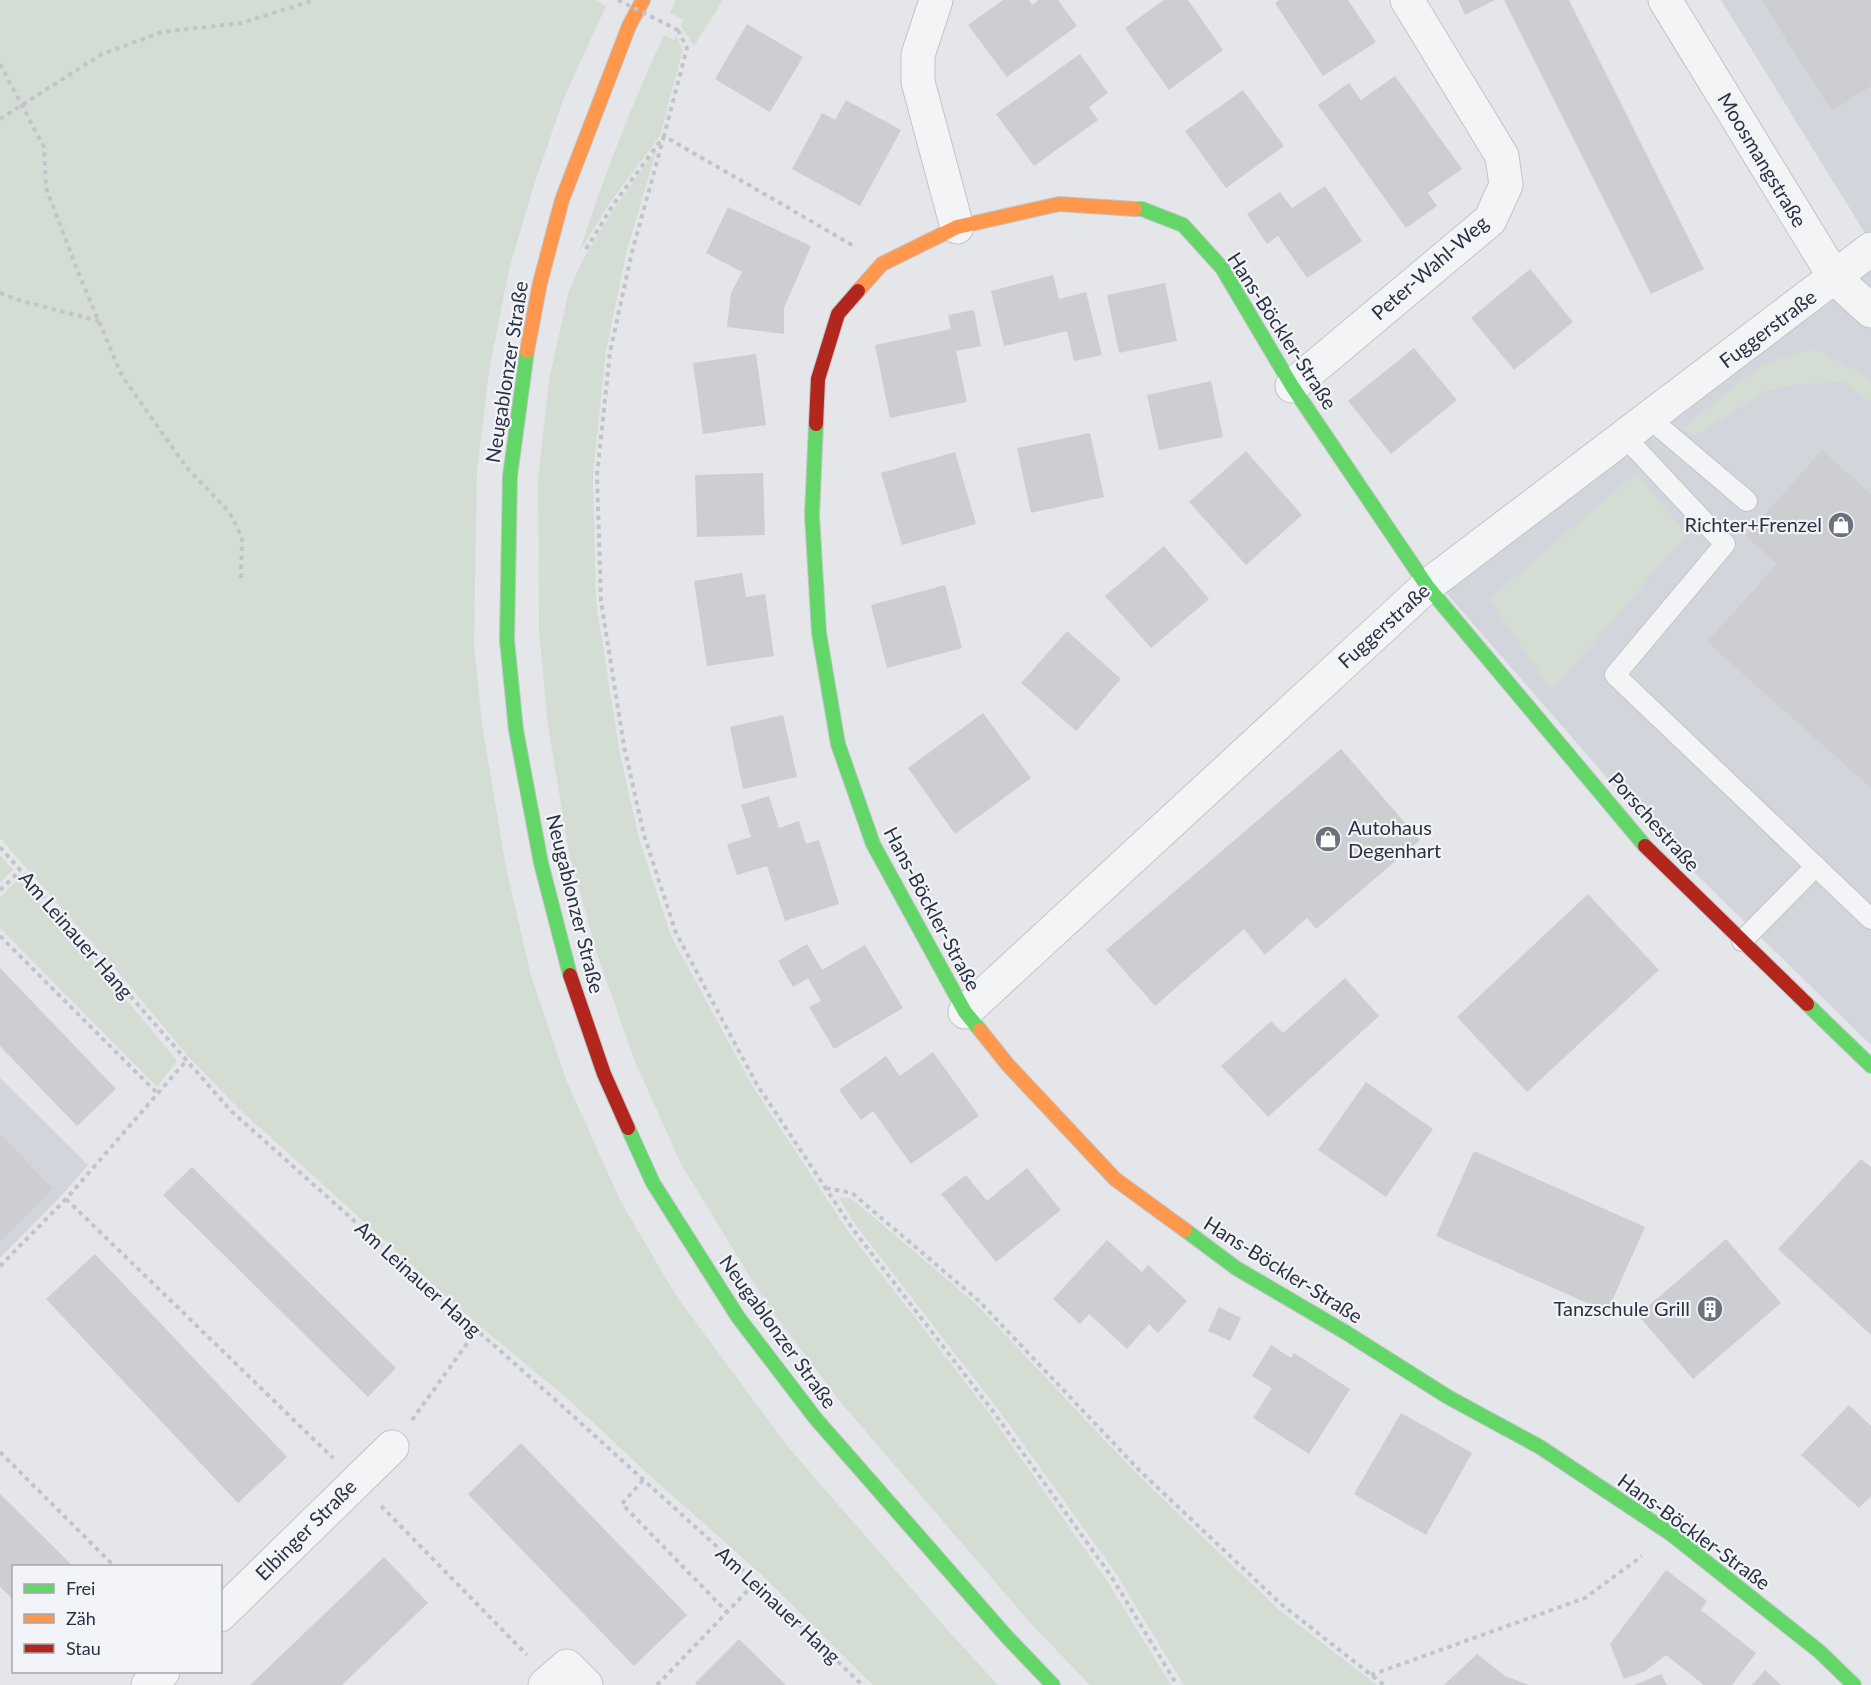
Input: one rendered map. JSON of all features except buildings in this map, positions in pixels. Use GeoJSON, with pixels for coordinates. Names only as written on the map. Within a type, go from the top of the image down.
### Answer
{"type":"FeatureCollection","features":[{"type":"Feature","properties":{"kind":"street","name":"Neugablonzer Straße"},"geometry":{"type":"LineString","coordinates":[[643,0],[629,26],[562,200],[540,283],[522,376],[512,465],[507,640],[516,730],[543,873],[567,968],[604,1074],[653,1183],[738,1317],[816,1419],[1006,1637],[1053,1685]]}},
{"type":"Feature","properties":{"kind":"street"},"geometry":{"type":"LineString","coordinates":[[936,0],[918,55],[918,82],[957,227]]}},
{"type":"Feature","properties":{"kind":"street","name":"Peter-Wahl-Weg"},"geometry":{"type":"LineString","coordinates":[[1292,386],[1490,220],[1506,185],[1502,156],[1407,0]]}},
{"type":"Feature","properties":{"kind":"street","name":"Moosmangstraße"},"geometry":{"type":"LineString","coordinates":[[1665,0],[1834,278],[1871,311]]}},
{"type":"Feature","properties":{"kind":"street","name":"Hans-Böckler-Straße"},"geometry":{"type":"LineString","coordinates":[[1427,586],[1292,386],[1222,268],[1183,225],[1142,209],[1059,204],[957,227],[882,264],[838,314],[818,379],[812,515],[819,633],[838,744],[873,844],[965,1012],[1008,1065],[1124,1186],[1236,1268],[1448,1396],[1540,1447],[1671,1534],[1820,1652],[1854,1685]]}},
{"type":"Feature","properties":{"kind":"street","name":"Fuggerstraße"},"geometry":{"type":"LineString","coordinates":[[965,1012],[1427,586],[1871,249]]}},
{"type":"Feature","properties":{"kind":"street","name":"Porschestraße"},"geometry":{"type":"LineString","coordinates":[[1427,586],[1653,855],[1871,1066]]}},
{"type":"Feature","properties":{"kind":"street","name":"Elbinger Straße"},"geometry":{"type":"LineString","coordinates":[[222,1613],[392,1447]]}},
{"type":"Feature","properties":{"kind":"street"},"geometry":{"type":"LineString","coordinates":[[548,1682],[567,1666],[585,1685]]}},
{"type":"Feature","properties":{"kind":"street"},"geometry":{"type":"LineString","coordinates":[[148,1685],[161,1673]]}},
{"type":"Feature","properties":{"kind":"lane"},"geometry":{"type":"LineString","coordinates":[[1637,427],[1747,501]]}},
{"type":"Feature","properties":{"kind":"lane"},"geometry":{"type":"LineString","coordinates":[[1637,427],[1725,544],[1615,675],[1871,919]]}},
{"type":"Feature","properties":{"kind":"lane"},"geometry":{"type":"LineString","coordinates":[[1742,941],[1816,866]]}},
{"type":"Feature","properties":{"kind":"path"},"geometry":{"type":"LineString","coordinates":[[0,119],[102,54],[162,32],[241,23],[315,0]]}},
{"type":"Feature","properties":{"kind":"path"},"geometry":{"type":"LineString","coordinates":[[612,8],[617,0],[678,30],[687,48],[632,252],[610,352],[597,475],[601,601],[624,746],[644,835],[676,933],[756,1083],[852,1228],[992,1410],[1111,1576],[1178,1685]]}},
{"type":"Feature","properties":{"kind":"path"},"geometry":{"type":"LineString","coordinates":[[659,31],[664,21]]}},
{"type":"Feature","properties":{"kind":"path"},"geometry":{"type":"LineString","coordinates":[[0,64],[44,147],[46,188],[122,376],[187,468],[230,513],[242,538],[241,580]]}},
{"type":"Feature","properties":{"kind":"path"},"geometry":{"type":"LineString","coordinates":[[582,256],[613,206],[664,136]]}},
{"type":"Feature","properties":{"kind":"path"},"geometry":{"type":"LineString","coordinates":[[664,136],[882,264]]}},
{"type":"Feature","properties":{"kind":"path"},"geometry":{"type":"LineString","coordinates":[[0,293],[99,321]]}},
{"type":"Feature","properties":{"kind":"path","name":"Am Leinauer Hang"},"geometry":{"type":"LineString","coordinates":[[0,847],[231,1111],[756,1582],[862,1685]]}},
{"type":"Feature","properties":{"kind":"path"},"geometry":{"type":"LineString","coordinates":[[0,890],[20,871]]}},
{"type":"Feature","properties":{"kind":"path"},"geometry":{"type":"LineString","coordinates":[[0,936],[158,1093]]}},
{"type":"Feature","properties":{"kind":"path"},"geometry":{"type":"LineString","coordinates":[[0,1266],[66,1199],[186,1061]]}},
{"type":"Feature","properties":{"kind":"path"},"geometry":{"type":"LineString","coordinates":[[826,1188],[852,1193],[979,1301],[1148,1479],[1281,1604],[1384,1685]]}},
{"type":"Feature","properties":{"kind":"path"},"geometry":{"type":"LineString","coordinates":[[66,1199],[356,1480],[548,1682]]}},
{"type":"Feature","properties":{"kind":"path"},"geometry":{"type":"LineString","coordinates":[[392,1447],[477,1331]]}},
{"type":"Feature","properties":{"kind":"path"},"geometry":{"type":"LineString","coordinates":[[0,1452],[113,1565]]}},
{"type":"Feature","properties":{"kind":"path"},"geometry":{"type":"LineString","coordinates":[[643,1480],[622,1504],[726,1611]]}},
{"type":"Feature","properties":{"kind":"path"},"geometry":{"type":"LineString","coordinates":[[1370,1676],[1585,1598],[1671,1534]]}},
{"type":"Feature","properties":{"kind":"path"},"geometry":{"type":"LineString","coordinates":[[657,1685],[756,1582]]}},
{"type":"Feature","properties":{"kind":"shaded area"},"geometry":{"type":"Polygon","coordinates":[[[0,0],[595,0],[606,6],[563,100],[533,188],[509,270],[489,371],[477,472],[474,643],[482,725],[506,867],[531,976],[567,1082],[621,1202],[677,1297],[789,1448],[998,1685],[873,1685],[763,1576],[568,1399],[476,1323],[237,1107],[188,1056],[118,972],[0,838],[0,0]]]}},
{"type":"Feature","properties":{"kind":"shaded area"},"geometry":{"type":"Polygon","coordinates":[[[676,0],[723,0],[694,46],[681,26],[684,20],[670,13],[676,0]]]}},
{"type":"Feature","properties":{"kind":"shaded area"},"geometry":{"type":"Polygon","coordinates":[[[1721,0],[1871,0],[1871,243],[1721,0]]]}},
{"type":"Feature","properties":{"kind":"shaded area"},"geometry":{"type":"Polygon","coordinates":[[[664,35],[674,40],[676,35],[683,50],[660,136],[609,204],[579,253],[618,142],[664,35]]]}},
{"type":"Feature","properties":{"kind":"shaded area"},"geometry":{"type":"Polygon","coordinates":[[[657,149],[627,250],[606,351],[593,475],[596,602],[619,749],[639,839],[671,936],[753,1087],[850,1234],[990,1414],[1107,1581],[1171,1685],[1090,1685],[1033,1626],[843,1405],[766,1303],[681,1164],[634,1059],[597,954],[569,853],[548,726],[539,631],[538,479],[549,380],[569,290],[583,259],[615,207],[657,149]]]}},
{"type":"Feature","properties":{"kind":"shaded area"},"geometry":{"type":"Polygon","coordinates":[[[1871,263],[1871,1045],[1662,841],[1442,588],[1871,263]]]}},
{"type":"Feature","properties":{"kind":"shaded area"},"geometry":{"type":"Polygon","coordinates":[[[1814,348],[1858,372],[1871,382],[1871,403],[1844,382],[1800,384],[1766,391],[1695,436],[1682,429],[1763,364],[1814,348]]]}},
{"type":"Feature","properties":{"kind":"shaded area"},"geometry":{"type":"Polygon","coordinates":[[[1636,473],[1687,534],[1552,691],[1489,599],[1636,473]]]}},
{"type":"Feature","properties":{"kind":"shaded area"},"geometry":{"type":"Polygon","coordinates":[[[0,855],[13,870],[0,883],[0,855]]]}},
{"type":"Feature","properties":{"kind":"shaded area"},"geometry":{"type":"Polygon","coordinates":[[[18,879],[111,981],[177,1061],[157,1087],[0,928],[0,898],[18,879]]]}},
{"type":"Feature","properties":{"kind":"shaded area"},"geometry":{"type":"Polygon","coordinates":[[[0,1078],[88,1165],[0,1258],[0,1078]]]}},
{"type":"Feature","properties":{"kind":"shaded area"},"geometry":{"type":"Polygon","coordinates":[[[839,1198],[851,1198],[976,1304],[1137,1474],[1278,1609],[1377,1685],[1184,1685],[1115,1572],[1001,1413],[857,1227],[839,1198]]]}},
{"type":"Feature","properties":{"kind":"traffic: fast"},"geometry":{"type":"LineString","coordinates":[[1135,209],[1142,209],[1183,225],[1222,268],[1292,386],[1427,586],[1645,846]]}},
{"type":"Feature","properties":{"kind":"traffic: fast"},"geometry":{"type":"LineString","coordinates":[[527,351],[510,476],[507,640],[516,730],[541,863],[570,975]]}},
{"type":"Feature","properties":{"kind":"traffic: fast"},"geometry":{"type":"LineString","coordinates":[[816,424],[812,515],[819,633],[838,744],[873,844],[965,1012],[980,1030]]}},
{"type":"Feature","properties":{"kind":"traffic: fast"},"geometry":{"type":"LineString","coordinates":[[1807,1004],[1871,1066]]}},
{"type":"Feature","properties":{"kind":"traffic: fast"},"geometry":{"type":"LineString","coordinates":[[628,1128],[653,1183],[738,1317],[816,1419],[1007,1637],[1053,1685]]}},
{"type":"Feature","properties":{"kind":"traffic: fast"},"geometry":{"type":"LineString","coordinates":[[1185,1230],[1236,1268],[1345,1332],[1448,1397],[1540,1447],[1671,1534],[1820,1652],[1854,1685]]}},
{"type":"Feature","properties":{"kind":"traffic: slow"},"geometry":{"type":"LineString","coordinates":[[527,351],[540,283],[562,200],[629,26],[643,0]]}},
{"type":"Feature","properties":{"kind":"traffic: slow"},"geometry":{"type":"LineString","coordinates":[[858,291],[882,264],[957,227],[1059,204],[1135,209]]}},
{"type":"Feature","properties":{"kind":"traffic: slow"},"geometry":{"type":"LineString","coordinates":[[980,1030],[1008,1065],[1115,1179],[1185,1230]]}},
{"type":"Feature","properties":{"kind":"traffic: jam"},"geometry":{"type":"LineString","coordinates":[[816,424],[818,379],[838,314],[858,291]]}},
{"type":"Feature","properties":{"kind":"traffic: jam"},"geometry":{"type":"LineString","coordinates":[[1645,846],[1807,1004]]}},
{"type":"Feature","properties":{"kind":"traffic: jam"},"geometry":{"type":"LineString","coordinates":[[570,975],[604,1074],[628,1128]]}},
{"type":"Feature","properties":{"kind":"place","name":"Richter+Frenzel"},"geometry":{"type":"Point","coordinates":[1841,525]}},
{"type":"Feature","properties":{"kind":"place","name":"Autohaus Degenhart"},"geometry":{"type":"Point","coordinates":[1328,839]}},
{"type":"Feature","properties":{"kind":"place","name":"Tanzschule Grill"},"geometry":{"type":"Point","coordinates":[1710,1309]}}]}
